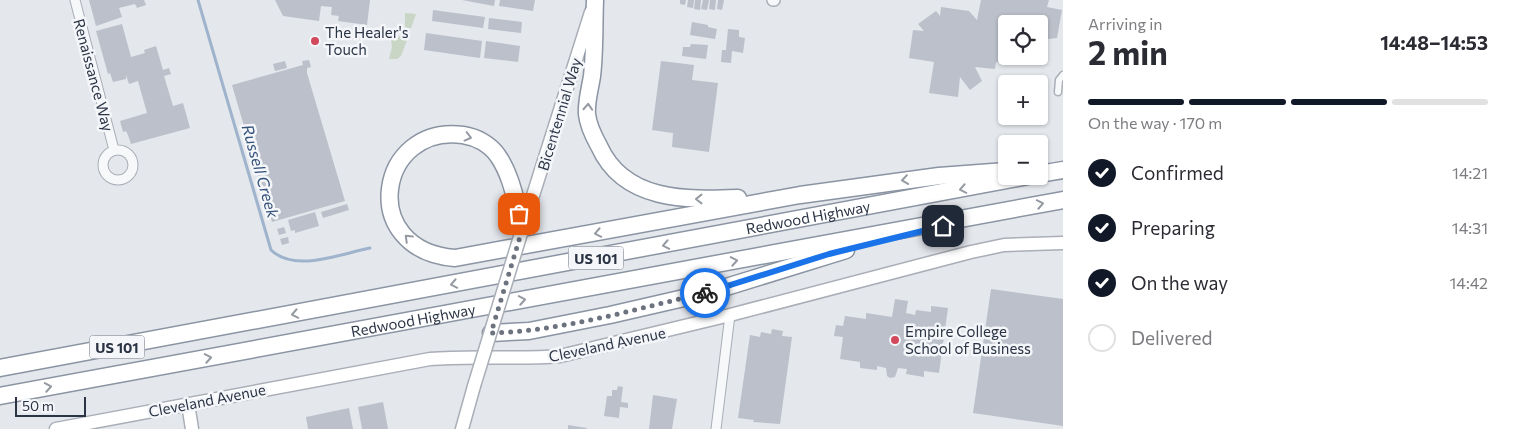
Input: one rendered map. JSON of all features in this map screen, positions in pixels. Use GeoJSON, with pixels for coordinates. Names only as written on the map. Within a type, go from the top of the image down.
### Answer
{"type":"FeatureCollection","features":[{"type":"Feature","properties":{"kind":"highway"},"geometry":{"type":"LineString","coordinates":[[595,0],[592,75],[587,115],[601,151],[620,174],[646,191],[682,199],[800,195]]}},
{"type":"Feature","properties":{"kind":"highway"},"geometry":{"type":"LineString","coordinates":[[523,227],[506,168],[497,154],[486,144],[472,136],[444,133],[430,138],[416,146],[396,168],[388,199],[398,228],[423,251],[440,257],[455,258],[800,195],[939,176],[998,172]]}},
{"type":"Feature","properties":{"kind":"highway"},"geometry":{"type":"LineString","coordinates":[[1048,169],[1063,168]]}},
{"type":"Feature","properties":{"kind":"highway"},"geometry":{"type":"LineString","coordinates":[[1048,172],[1063,168]]}},
{"type":"Feature","properties":{"kind":"highway","name":"Redwood Highway"},"geometry":{"type":"LineString","coordinates":[[0,368],[998,182]]}},
{"type":"Feature","properties":{"kind":"highway","name":"Redwood Highway"},"geometry":{"type":"LineString","coordinates":[[0,396],[1063,200]]}},
{"type":"Feature","properties":{"kind":"highway"},"geometry":{"type":"LineString","coordinates":[[491,333],[530,331],[710,292],[846,250],[1017,209]]}},
{"type":"Feature","properties":{"kind":"highway"},"geometry":{"type":"LineString","coordinates":[[0,361],[70,356]]}},
{"type":"Feature","properties":{"kind":"main road","name":"Bicentennial Way"},"geometry":{"type":"LineString","coordinates":[[462,429],[523,227],[595,0]]}},
{"type":"Feature","properties":{"kind":"main road","name":"Cleveland Avenue"},"geometry":{"type":"LineString","coordinates":[[56,429],[430,359],[459,356],[534,359],[560,356],[730,315],[971,252],[1004,246],[1063,243]]}},
{"type":"Feature","properties":{"kind":"main road"},"geometry":{"type":"LineString","coordinates":[[188,404],[192,429]]}},
{"type":"Feature","properties":{"kind":"street","name":"Renaissance Way"},"geometry":{"type":"LineString","coordinates":[[75,0],[114,150]]}},
{"type":"Feature","properties":{"kind":"street"},"geometry":{"type":"LineString","coordinates":[[1058,92],[1059,80],[1063,75]]}},
{"type":"Feature","properties":{"kind":"street"},"geometry":{"type":"LineString","coordinates":[[716,429],[730,315]]}},
{"type":"Feature","properties":{"kind":"green space"},"geometry":{"type":"Polygon","coordinates":[[[405,13],[416,14],[411,28],[405,28],[405,13]]]}},
{"type":"Feature","properties":{"kind":"green space"},"geometry":{"type":"Polygon","coordinates":[[[404,31],[410,32],[401,56],[397,59],[389,59],[392,47],[391,40],[397,39],[404,31]]]}},
{"type":"Feature","properties":{"kind":"building"},"geometry":{"type":"Polygon","coordinates":[[[89,0],[144,0],[146,5],[137,8],[135,4],[119,8],[122,17],[96,26],[89,0]]]}},
{"type":"Feature","properties":{"kind":"building"},"geometry":{"type":"Polygon","coordinates":[[[275,0],[370,0],[367,25],[338,21],[339,16],[331,15],[332,7],[321,6],[319,21],[283,16],[275,0]]]}},
{"type":"Feature","properties":{"kind":"building"},"geometry":{"type":"Polygon","coordinates":[[[462,0],[495,0],[494,6],[462,0]]]}},
{"type":"Feature","properties":{"kind":"building"},"geometry":{"type":"Polygon","coordinates":[[[500,0],[535,0],[533,11],[499,6],[500,0]]]}},
{"type":"Feature","properties":{"kind":"building"},"geometry":{"type":"Polygon","coordinates":[[[680,0],[686,0],[685,5],[680,4],[680,0]]]}},
{"type":"Feature","properties":{"kind":"building"},"geometry":{"type":"Polygon","coordinates":[[[688,0],[694,0],[693,8],[687,7],[688,0]]]}},
{"type":"Feature","properties":{"kind":"building"},"geometry":{"type":"Polygon","coordinates":[[[695,0],[701,0],[700,10],[694,9],[695,0]]]}},
{"type":"Feature","properties":{"kind":"building"},"geometry":{"type":"Polygon","coordinates":[[[703,0],[709,0],[707,10],[701,9],[703,0]]]}},
{"type":"Feature","properties":{"kind":"building"},"geometry":{"type":"Polygon","coordinates":[[[710,0],[716,0],[715,10],[709,9],[710,0]]]}},
{"type":"Feature","properties":{"kind":"building"},"geometry":{"type":"Polygon","coordinates":[[[718,0],[724,0],[722,10],[717,9],[718,0]]]}},
{"type":"Feature","properties":{"kind":"building"},"geometry":{"type":"Polygon","coordinates":[[[981,0],[1049,0],[1047,7],[1062,10],[1057,38],[1048,39],[1048,15],[998,15],[998,62],[996,62],[995,69],[975,67],[982,81],[970,90],[960,77],[958,97],[929,93],[934,62],[909,58],[913,30],[924,31],[918,24],[936,11],[940,16],[941,7],[969,11],[977,20],[981,0]]]}},
{"type":"Feature","properties":{"kind":"building"},"geometry":{"type":"Polygon","coordinates":[[[433,10],[485,17],[483,28],[432,21],[433,10]]]}},
{"type":"Feature","properties":{"kind":"building"},"geometry":{"type":"Polygon","coordinates":[[[489,18],[522,22],[521,33],[488,29],[489,18]]]}},
{"type":"Feature","properties":{"kind":"building"},"geometry":{"type":"Polygon","coordinates":[[[692,22],[717,29],[715,39],[690,35],[692,22]]]}},
{"type":"Feature","properties":{"kind":"building"},"geometry":{"type":"Polygon","coordinates":[[[122,24],[131,57],[145,53],[144,50],[156,46],[163,70],[169,68],[171,74],[164,76],[173,106],[183,103],[190,128],[131,144],[126,131],[123,132],[120,121],[147,113],[138,81],[129,84],[126,75],[126,79],[113,82],[110,73],[108,74],[96,31],[122,24]]]}},
{"type":"Feature","properties":{"kind":"building"},"geometry":{"type":"Polygon","coordinates":[[[728,29],[739,30],[739,37],[745,38],[743,53],[732,51],[731,63],[721,62],[722,50],[726,50],[728,29]]]}},
{"type":"Feature","properties":{"kind":"building"},"geometry":{"type":"Polygon","coordinates":[[[426,33],[482,41],[480,58],[424,50],[426,33]]]}},
{"type":"Feature","properties":{"kind":"building"},"geometry":{"type":"Polygon","coordinates":[[[486,41],[520,46],[518,62],[484,58],[486,41]]]}},
{"type":"Feature","properties":{"kind":"building"},"geometry":{"type":"Polygon","coordinates":[[[691,44],[708,45],[706,59],[682,56],[683,47],[690,47],[691,44]]]}},
{"type":"Feature","properties":{"kind":"building"},"geometry":{"type":"Polygon","coordinates":[[[309,60],[311,67],[307,68],[307,73],[345,201],[272,222],[232,85],[303,65],[302,61],[309,60]]]}},
{"type":"Feature","properties":{"kind":"building"},"geometry":{"type":"Polygon","coordinates":[[[285,61],[287,68],[275,71],[273,64],[285,61]]]}},
{"type":"Feature","properties":{"kind":"building"},"geometry":{"type":"Polygon","coordinates":[[[661,61],[694,65],[692,80],[718,83],[709,152],[672,147],[673,133],[652,130],[661,61]]]}},
{"type":"Feature","properties":{"kind":"building"},"geometry":{"type":"Polygon","coordinates":[[[347,204],[349,210],[323,218],[321,212],[347,204]]]}},
{"type":"Feature","properties":{"kind":"building"},"geometry":{"type":"Polygon","coordinates":[[[315,212],[319,226],[295,233],[295,230],[291,231],[288,220],[315,212]]]}},
{"type":"Feature","properties":{"kind":"building"},"geometry":{"type":"Polygon","coordinates":[[[284,227],[286,233],[279,235],[277,229],[284,227]]]}},
{"type":"Feature","properties":{"kind":"building"},"geometry":{"type":"Polygon","coordinates":[[[288,237],[289,243],[282,245],[280,239],[288,237]]]}},
{"type":"Feature","properties":{"kind":"building"},"geometry":{"type":"Polygon","coordinates":[[[991,289],[1063,299],[1063,426],[973,413],[991,289]]]}},
{"type":"Feature","properties":{"kind":"building"},"geometry":{"type":"Polygon","coordinates":[[[895,299],[908,301],[906,313],[915,315],[916,310],[931,312],[931,306],[948,308],[939,373],[924,371],[924,377],[906,374],[907,369],[898,368],[895,377],[890,378],[887,376],[886,368],[877,366],[877,370],[860,368],[860,362],[840,359],[843,337],[834,336],[836,325],[843,326],[845,316],[866,319],[866,313],[892,317],[895,299]]]}},
{"type":"Feature","properties":{"kind":"building"},"geometry":{"type":"Polygon","coordinates":[[[772,329],[783,331],[782,336],[792,337],[780,424],[753,422],[754,420],[738,418],[750,335],[760,337],[761,332],[771,334],[772,329]]]}},
{"type":"Feature","properties":{"kind":"building"},"geometry":{"type":"Polygon","coordinates":[[[618,386],[623,387],[621,402],[628,403],[628,408],[620,407],[619,418],[604,416],[607,396],[612,396],[612,390],[617,390],[618,386]]]}},
{"type":"Feature","properties":{"kind":"building"},"geometry":{"type":"Polygon","coordinates":[[[653,395],[677,399],[672,429],[649,429],[653,395]]]}},
{"type":"Feature","properties":{"kind":"building"},"geometry":{"type":"Polygon","coordinates":[[[383,402],[388,429],[362,429],[358,407],[383,402]]]}},
{"type":"Feature","properties":{"kind":"building"},"geometry":{"type":"Polygon","coordinates":[[[349,408],[353,429],[308,429],[306,417],[349,408]]]}},
{"type":"Feature","properties":{"kind":"building"},"geometry":{"type":"Polygon","coordinates":[[[568,425],[587,428],[587,429],[568,429],[568,425]]]}},
{"type":"Feature","properties":{"kind":"waterway","name":"Russell Creek"},"geometry":{"type":"LineString","coordinates":[[198,0],[271,250],[281,257],[305,261],[318,260],[370,248]]}},
{"type":"Feature","properties":{"kind":"way so far"},"geometry":{"type":"LineString","coordinates":[[519,214],[523,227],[491,333],[530,331],[705,293]]}},
{"type":"Feature","properties":{"kind":"place","name":"The Healer's Touch"},"geometry":{"type":"Point","coordinates":[315,41]}},
{"type":"Feature","properties":{"kind":"place","name":"Empire College School of Business"},"geometry":{"type":"Point","coordinates":[895,340]}},
{"type":"Feature","properties":{"kind":"route"},"geometry":{"type":"LineString","coordinates":[[705,293],[829,254],[943,226]]}}]}
